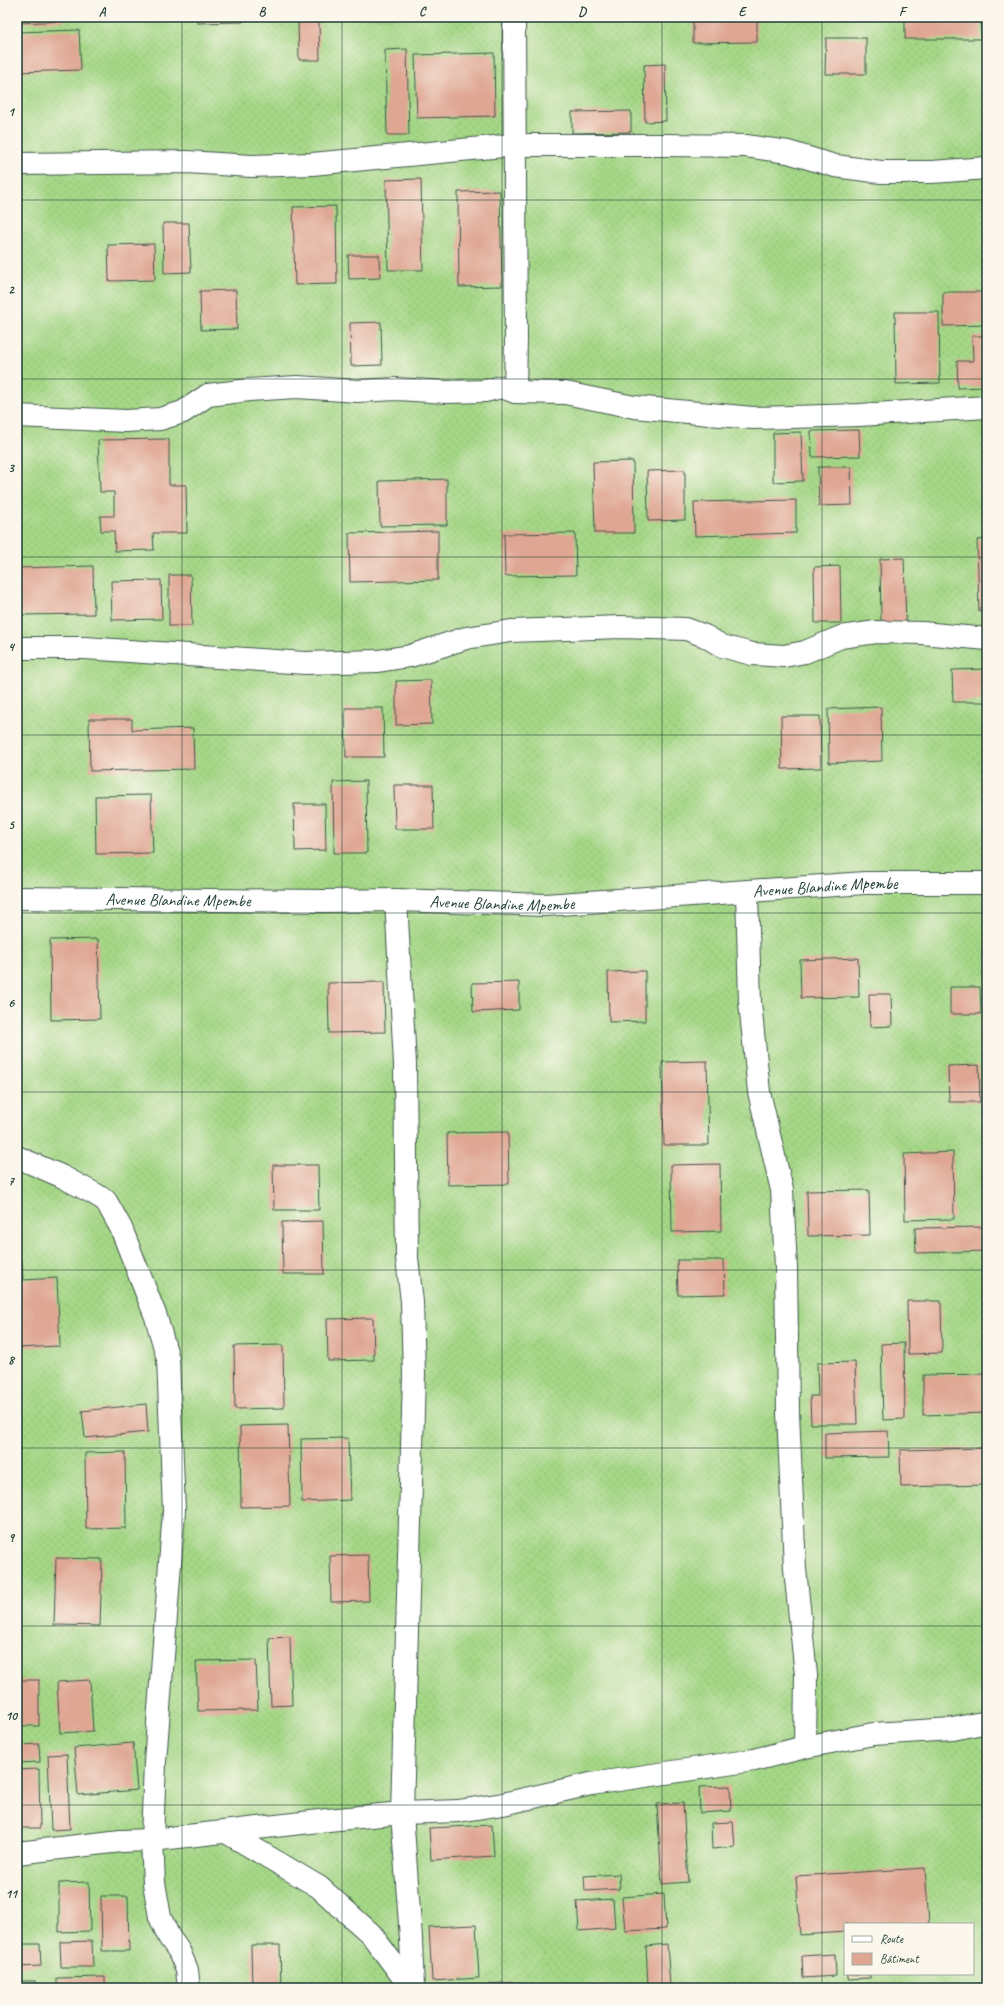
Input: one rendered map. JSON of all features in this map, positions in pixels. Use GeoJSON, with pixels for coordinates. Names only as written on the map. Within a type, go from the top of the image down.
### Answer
{"type":"FeatureCollection","features":[{"type":"Feature","properties":{"kind":"street"},"geometry":{"type":"LineString","coordinates":[[514,17],[516,339],[514,392]]}},
{"type":"Feature","properties":{"kind":"street"},"geometry":{"type":"LineString","coordinates":[[17,164],[187,162],[251,166],[312,164],[515,145],[746,146],[788,152],[835,166],[881,172],[932,172],[987,168]]}},
{"type":"Feature","properties":{"kind":"street"},"geometry":{"type":"LineString","coordinates":[[17,416],[126,421],[160,419],[182,412],[208,395],[249,390],[296,387],[358,391],[397,389],[447,392],[485,391],[501,387],[514,392],[565,392],[634,407],[753,418],[859,415],[987,407]]}},
{"type":"Feature","properties":{"kind":"street"},"geometry":{"type":"LineString","coordinates":[[17,648],[85,648],[332,663],[378,661],[410,656],[466,638],[519,630],[621,627],[686,629],[705,636],[722,646],[752,654],[784,656],[805,652],[841,637],[876,632],[922,633],[987,639]]}},
{"type":"Feature","properties":{"kind":"street","name":"Avenue Blandine Mpembe"},"geometry":{"type":"LineString","coordinates":[[17,898],[325,901],[396,900],[545,905],[865,883],[987,883]]}},
{"type":"Feature","properties":{"kind":"street"},"geometry":{"type":"LineString","coordinates":[[747,892],[750,1002],[759,1092],[782,1190],[786,1267],[788,1412],[794,1569],[806,1675],[804,1747]]}},
{"type":"Feature","properties":{"kind":"street"},"geometry":{"type":"LineString","coordinates":[[396,900],[405,1064],[407,1258],[412,1302],[414,1374],[402,1813],[411,1939],[412,1988]]}},
{"type":"Feature","properties":{"kind":"street"},"geometry":{"type":"LineString","coordinates":[[17,1156],[61,1176],[96,1194],[106,1201],[121,1228],[156,1317],[168,1360],[174,1511],[156,1755],[152,1840],[154,1883],[160,1917],[169,1937],[179,1951],[184,1964],[189,1988]]}},
{"type":"Feature","properties":{"kind":"street"},"geometry":{"type":"LineString","coordinates":[[17,1853],[402,1813],[458,1811],[503,1804],[591,1784],[754,1760],[804,1747],[874,1734],[953,1729],[987,1722]]}},
{"type":"Feature","properties":{"kind":"street"},"geometry":{"type":"LineString","coordinates":[[226,1832],[319,1887],[371,1934],[412,1988]]}},
{"type":"Feature","properties":{"kind":"green space"},"geometry":{"type":"Polygon","coordinates":[[[17,17],[987,17],[987,1988],[17,1988],[17,17]]]}},
{"type":"Feature","properties":{"kind":"building"},"geometry":{"type":"Polygon","coordinates":[[[17,17],[65,17],[65,21],[17,23],[17,17]]]}},
{"type":"Feature","properties":{"kind":"building"},"geometry":{"type":"Polygon","coordinates":[[[196,17],[243,17],[243,22],[197,23],[196,17]]]}},
{"type":"Feature","properties":{"kind":"building"},"geometry":{"type":"Polygon","coordinates":[[[905,17],[981,17],[981,39],[905,39],[905,17]]]}},
{"type":"Feature","properties":{"kind":"building"},"geometry":{"type":"Polygon","coordinates":[[[757,18],[757,42],[693,43],[693,19],[757,18]]]}},
{"type":"Feature","properties":{"kind":"building"},"geometry":{"type":"Polygon","coordinates":[[[298,22],[319,22],[320,60],[299,60],[298,22]]]}},
{"type":"Feature","properties":{"kind":"building"},"geometry":{"type":"Polygon","coordinates":[[[79,30],[81,70],[17,72],[17,32],[79,30]]]}},
{"type":"Feature","properties":{"kind":"building"},"geometry":{"type":"Polygon","coordinates":[[[826,38],[866,38],[866,74],[825,74],[826,38]]]}},
{"type":"Feature","properties":{"kind":"building"},"geometry":{"type":"Polygon","coordinates":[[[407,49],[409,135],[387,135],[385,50],[407,49]]]}},
{"type":"Feature","properties":{"kind":"building"},"geometry":{"type":"Polygon","coordinates":[[[494,53],[495,116],[417,118],[415,55],[494,53]]]}},
{"type":"Feature","properties":{"kind":"building"},"geometry":{"type":"Polygon","coordinates":[[[665,64],[666,121],[645,122],[644,65],[665,64]]]}},
{"type":"Feature","properties":{"kind":"building"},"geometry":{"type":"Polygon","coordinates":[[[631,111],[631,132],[572,133],[572,112],[631,111]]]}},
{"type":"Feature","properties":{"kind":"building"},"geometry":{"type":"Polygon","coordinates":[[[421,179],[423,270],[388,270],[386,180],[421,179]]]}},
{"type":"Feature","properties":{"kind":"building"},"geometry":{"type":"Polygon","coordinates":[[[500,191],[502,286],[459,287],[458,192],[500,191]]]}},
{"type":"Feature","properties":{"kind":"building"},"geometry":{"type":"Polygon","coordinates":[[[336,206],[337,284],[295,285],[293,207],[336,206]]]}},
{"type":"Feature","properties":{"kind":"building"},"geometry":{"type":"Polygon","coordinates":[[[163,223],[189,223],[191,272],[164,273],[163,223]]]}},
{"type":"Feature","properties":{"kind":"building"},"geometry":{"type":"Polygon","coordinates":[[[154,244],[155,280],[109,281],[108,245],[154,244]]]}},
{"type":"Feature","properties":{"kind":"building"},"geometry":{"type":"Polygon","coordinates":[[[348,255],[379,255],[380,278],[349,279],[348,255]]]}},
{"type":"Feature","properties":{"kind":"building"},"geometry":{"type":"Polygon","coordinates":[[[236,290],[237,329],[201,330],[200,291],[236,290]]]}},
{"type":"Feature","properties":{"kind":"building"},"geometry":{"type":"Polygon","coordinates":[[[943,292],[987,292],[987,325],[943,326],[943,292]]]}},
{"type":"Feature","properties":{"kind":"building"},"geometry":{"type":"Polygon","coordinates":[[[895,312],[939,312],[940,383],[896,384],[895,312]]]}},
{"type":"Feature","properties":{"kind":"building"},"geometry":{"type":"Polygon","coordinates":[[[381,322],[382,365],[351,366],[350,323],[381,322]]]}},
{"type":"Feature","properties":{"kind":"building"},"geometry":{"type":"Polygon","coordinates":[[[972,336],[987,336],[987,387],[958,388],[957,361],[973,361],[972,336]]]}},
{"type":"Feature","properties":{"kind":"building"},"geometry":{"type":"Polygon","coordinates":[[[859,430],[860,456],[812,457],[811,431],[859,430]]]}},
{"type":"Feature","properties":{"kind":"building"},"geometry":{"type":"Polygon","coordinates":[[[801,432],[803,481],[773,482],[773,433],[801,432]]]}},
{"type":"Feature","properties":{"kind":"building"},"geometry":{"type":"Polygon","coordinates":[[[169,439],[169,485],[186,485],[187,533],[153,533],[154,550],[115,551],[114,531],[101,531],[100,516],[114,516],[114,492],[100,492],[98,440],[169,439]]]}},
{"type":"Feature","properties":{"kind":"building"},"geometry":{"type":"Polygon","coordinates":[[[633,461],[634,533],[595,533],[593,462],[633,461]]]}},
{"type":"Feature","properties":{"kind":"building"},"geometry":{"type":"Polygon","coordinates":[[[818,467],[851,467],[852,505],[819,506],[818,467]]]}},
{"type":"Feature","properties":{"kind":"building"},"geometry":{"type":"Polygon","coordinates":[[[685,470],[685,520],[648,521],[647,471],[685,470]]]}},
{"type":"Feature","properties":{"kind":"building"},"geometry":{"type":"Polygon","coordinates":[[[447,479],[447,525],[380,526],[379,481],[447,479]]]}},
{"type":"Feature","properties":{"kind":"building"},"geometry":{"type":"Polygon","coordinates":[[[796,500],[796,533],[695,536],[694,502],[796,500]]]}},
{"type":"Feature","properties":{"kind":"building"},"geometry":{"type":"Polygon","coordinates":[[[438,531],[438,580],[350,582],[349,533],[438,531]]]}},
{"type":"Feature","properties":{"kind":"building"},"geometry":{"type":"Polygon","coordinates":[[[575,533],[576,575],[505,576],[504,534],[575,533]]]}},
{"type":"Feature","properties":{"kind":"building"},"geometry":{"type":"Polygon","coordinates":[[[987,539],[987,611],[979,611],[977,540],[987,539]]]}},
{"type":"Feature","properties":{"kind":"building"},"geometry":{"type":"Polygon","coordinates":[[[904,558],[906,625],[881,625],[880,559],[904,558]]]}},
{"type":"Feature","properties":{"kind":"building"},"geometry":{"type":"Polygon","coordinates":[[[93,566],[94,614],[17,615],[17,568],[93,566]]]}},
{"type":"Feature","properties":{"kind":"building"},"geometry":{"type":"Polygon","coordinates":[[[840,566],[841,623],[815,623],[814,567],[840,566]]]}},
{"type":"Feature","properties":{"kind":"building"},"geometry":{"type":"Polygon","coordinates":[[[169,575],[191,575],[192,626],[169,626],[169,575]]]}},
{"type":"Feature","properties":{"kind":"building"},"geometry":{"type":"Polygon","coordinates":[[[161,580],[162,619],[112,620],[111,581],[161,580]]]}},
{"type":"Feature","properties":{"kind":"building"},"geometry":{"type":"Polygon","coordinates":[[[987,669],[987,702],[953,702],[952,670],[987,669]]]}},
{"type":"Feature","properties":{"kind":"building"},"geometry":{"type":"Polygon","coordinates":[[[431,680],[432,724],[396,725],[396,681],[431,680]]]}},
{"type":"Feature","properties":{"kind":"building"},"geometry":{"type":"Polygon","coordinates":[[[881,707],[882,761],[829,763],[828,709],[881,707]]]}},
{"type":"Feature","properties":{"kind":"building"},"geometry":{"type":"Polygon","coordinates":[[[345,708],[383,708],[384,757],[346,757],[345,708]]]}},
{"type":"Feature","properties":{"kind":"building"},"geometry":{"type":"Polygon","coordinates":[[[781,716],[820,716],[821,768],[782,769],[781,716]]]}},
{"type":"Feature","properties":{"kind":"building"},"geometry":{"type":"Polygon","coordinates":[[[89,719],[132,719],[132,730],[193,728],[194,769],[90,771],[89,719]]]}},
{"type":"Feature","properties":{"kind":"building"},"geometry":{"type":"Polygon","coordinates":[[[366,781],[367,853],[334,853],[333,782],[366,781]]]}},
{"type":"Feature","properties":{"kind":"building"},"geometry":{"type":"Polygon","coordinates":[[[394,785],[433,785],[434,829],[395,829],[394,785]]]}},
{"type":"Feature","properties":{"kind":"building"},"geometry":{"type":"Polygon","coordinates":[[[151,795],[153,853],[96,854],[95,796],[151,795]]]}},
{"type":"Feature","properties":{"kind":"building"},"geometry":{"type":"Polygon","coordinates":[[[294,804],[325,804],[326,850],[295,851],[294,804]]]}},
{"type":"Feature","properties":{"kind":"building"},"geometry":{"type":"Polygon","coordinates":[[[98,939],[100,1019],[51,1020],[50,940],[98,939]]]}},
{"type":"Feature","properties":{"kind":"building"},"geometry":{"type":"Polygon","coordinates":[[[858,958],[859,997],[801,998],[800,960],[858,958]]]}},
{"type":"Feature","properties":{"kind":"building"},"geometry":{"type":"Polygon","coordinates":[[[645,971],[645,1021],[609,1022],[608,972],[645,971]]]}},
{"type":"Feature","properties":{"kind":"building"},"geometry":{"type":"Polygon","coordinates":[[[384,982],[385,1032],[329,1033],[328,983],[384,982]]]}},
{"type":"Feature","properties":{"kind":"building"},"geometry":{"type":"Polygon","coordinates":[[[519,982],[519,1010],[473,1012],[472,983],[519,982]]]}},
{"type":"Feature","properties":{"kind":"building"},"geometry":{"type":"Polygon","coordinates":[[[950,987],[980,987],[981,1014],[950,1014],[950,987]]]}},
{"type":"Feature","properties":{"kind":"building"},"geometry":{"type":"Polygon","coordinates":[[[869,994],[891,994],[892,1026],[870,1027],[869,994]]]}},
{"type":"Feature","properties":{"kind":"building"},"geometry":{"type":"Polygon","coordinates":[[[707,1061],[709,1145],[664,1145],[662,1062],[707,1061]]]}},
{"type":"Feature","properties":{"kind":"building"},"geometry":{"type":"Polygon","coordinates":[[[979,1065],[980,1102],[949,1102],[948,1066],[979,1065]]]}},
{"type":"Feature","properties":{"kind":"building"},"geometry":{"type":"Polygon","coordinates":[[[508,1132],[509,1184],[448,1185],[447,1133],[508,1132]]]}},
{"type":"Feature","properties":{"kind":"building"},"geometry":{"type":"Polygon","coordinates":[[[953,1152],[954,1219],[905,1220],[904,1154],[953,1152]]]}},
{"type":"Feature","properties":{"kind":"building"},"geometry":{"type":"Polygon","coordinates":[[[720,1164],[721,1231],[672,1232],[671,1165],[720,1164]]]}},
{"type":"Feature","properties":{"kind":"building"},"geometry":{"type":"Polygon","coordinates":[[[273,1165],[318,1165],[319,1210],[274,1210],[273,1165]]]}},
{"type":"Feature","properties":{"kind":"building"},"geometry":{"type":"Polygon","coordinates":[[[869,1190],[870,1235],[808,1236],[807,1191],[869,1190]]]}},
{"type":"Feature","properties":{"kind":"building"},"geometry":{"type":"Polygon","coordinates":[[[323,1221],[324,1274],[283,1274],[282,1222],[323,1221]]]}},
{"type":"Feature","properties":{"kind":"building"},"geometry":{"type":"Polygon","coordinates":[[[987,1227],[987,1251],[916,1253],[915,1228],[987,1227]]]}},
{"type":"Feature","properties":{"kind":"building"},"geometry":{"type":"Polygon","coordinates":[[[677,1260],[724,1260],[725,1294],[678,1295],[677,1260]]]}},
{"type":"Feature","properties":{"kind":"building"},"geometry":{"type":"Polygon","coordinates":[[[17,1261],[22,1261],[23,1280],[57,1278],[60,1346],[17,1348],[17,1261]]]}},
{"type":"Feature","properties":{"kind":"building"},"geometry":{"type":"Polygon","coordinates":[[[907,1301],[941,1301],[942,1353],[908,1354],[907,1301]]]}},
{"type":"Feature","properties":{"kind":"building"},"geometry":{"type":"Polygon","coordinates":[[[373,1318],[374,1360],[328,1361],[327,1319],[373,1318]]]}},
{"type":"Feature","properties":{"kind":"building"},"geometry":{"type":"Polygon","coordinates":[[[904,1343],[905,1419],[883,1420],[881,1344],[904,1343]]]}},
{"type":"Feature","properties":{"kind":"building"},"geometry":{"type":"Polygon","coordinates":[[[283,1345],[284,1408],[235,1409],[234,1346],[283,1345]]]}},
{"type":"Feature","properties":{"kind":"building"},"geometry":{"type":"Polygon","coordinates":[[[855,1362],[857,1424],[811,1424],[810,1396],[818,1396],[817,1363],[855,1362]]]}},
{"type":"Feature","properties":{"kind":"building"},"geometry":{"type":"Polygon","coordinates":[[[987,1374],[987,1413],[923,1415],[923,1375],[987,1374]]]}},
{"type":"Feature","properties":{"kind":"building"},"geometry":{"type":"Polygon","coordinates":[[[146,1404],[148,1432],[85,1438],[82,1411],[146,1404]]]}},
{"type":"Feature","properties":{"kind":"building"},"geometry":{"type":"Polygon","coordinates":[[[288,1425],[290,1506],[241,1507],[240,1426],[288,1425]]]}},
{"type":"Feature","properties":{"kind":"building"},"geometry":{"type":"Polygon","coordinates":[[[888,1431],[889,1457],[825,1458],[825,1433],[888,1431]]]}},
{"type":"Feature","properties":{"kind":"building"},"geometry":{"type":"Polygon","coordinates":[[[348,1438],[350,1500],[302,1502],[301,1439],[348,1438]]]}},
{"type":"Feature","properties":{"kind":"building"},"geometry":{"type":"Polygon","coordinates":[[[987,1448],[987,1485],[901,1487],[900,1450],[987,1448]]]}},
{"type":"Feature","properties":{"kind":"building"},"geometry":{"type":"Polygon","coordinates":[[[125,1452],[126,1528],[86,1529],[85,1453],[125,1452]]]}},
{"type":"Feature","properties":{"kind":"building"},"geometry":{"type":"Polygon","coordinates":[[[368,1555],[369,1601],[331,1602],[330,1556],[368,1555]]]}},
{"type":"Feature","properties":{"kind":"building"},"geometry":{"type":"Polygon","coordinates":[[[56,1558],[102,1559],[100,1626],[54,1625],[56,1558]]]}},
{"type":"Feature","properties":{"kind":"building"},"geometry":{"type":"Polygon","coordinates":[[[290,1637],[292,1705],[271,1706],[269,1638],[290,1637]]]}},
{"type":"Feature","properties":{"kind":"building"},"geometry":{"type":"Polygon","coordinates":[[[256,1660],[258,1710],[198,1711],[196,1661],[256,1660]]]}},
{"type":"Feature","properties":{"kind":"building"},"geometry":{"type":"Polygon","coordinates":[[[17,1680],[39,1680],[39,1726],[17,1726],[17,1680]]]}},
{"type":"Feature","properties":{"kind":"building"},"geometry":{"type":"Polygon","coordinates":[[[90,1680],[93,1731],[60,1733],[57,1682],[90,1680]]]}},
{"type":"Feature","properties":{"kind":"building"},"geometry":{"type":"Polygon","coordinates":[[[133,1743],[137,1790],[78,1795],[74,1748],[133,1743]]]}},
{"type":"Feature","properties":{"kind":"building"},"geometry":{"type":"Polygon","coordinates":[[[39,1744],[40,1762],[17,1763],[17,1745],[39,1744]]]}},
{"type":"Feature","properties":{"kind":"building"},"geometry":{"type":"Polygon","coordinates":[[[67,1754],[70,1829],[51,1830],[48,1755],[67,1754]]]}},
{"type":"Feature","properties":{"kind":"building"},"geometry":{"type":"Polygon","coordinates":[[[39,1769],[40,1828],[17,1828],[17,1770],[39,1769]]]}},
{"type":"Feature","properties":{"kind":"building"},"geometry":{"type":"Polygon","coordinates":[[[730,1786],[731,1811],[700,1813],[699,1787],[730,1786]]]}},
{"type":"Feature","properties":{"kind":"building"},"geometry":{"type":"Polygon","coordinates":[[[683,1803],[688,1882],[662,1884],[657,1804],[683,1803]]]}},
{"type":"Feature","properties":{"kind":"building"},"geometry":{"type":"Polygon","coordinates":[[[733,1822],[735,1847],[712,1849],[711,1823],[733,1822]]]}},
{"type":"Feature","properties":{"kind":"building"},"geometry":{"type":"Polygon","coordinates":[[[492,1825],[494,1856],[431,1860],[429,1828],[492,1825]]]}},
{"type":"Feature","properties":{"kind":"building"},"geometry":{"type":"Polygon","coordinates":[[[925,1868],[929,1923],[844,1923],[844,1932],[800,1935],[796,1876],[925,1868]]]}},
{"type":"Feature","properties":{"kind":"building"},"geometry":{"type":"Polygon","coordinates":[[[619,1874],[620,1889],[585,1891],[584,1876],[619,1874]]]}},
{"type":"Feature","properties":{"kind":"building"},"geometry":{"type":"Polygon","coordinates":[[[89,1882],[90,1931],[59,1932],[59,1883],[89,1882]]]}},
{"type":"Feature","properties":{"kind":"building"},"geometry":{"type":"Polygon","coordinates":[[[664,1894],[666,1929],[625,1931],[622,1897],[664,1894]]]}},
{"type":"Feature","properties":{"kind":"building"},"geometry":{"type":"Polygon","coordinates":[[[101,1896],[128,1896],[129,1951],[102,1951],[101,1896]]]}},
{"type":"Feature","properties":{"kind":"building"},"geometry":{"type":"Polygon","coordinates":[[[613,1899],[615,1928],[579,1931],[577,1901],[613,1899]]]}},
{"type":"Feature","properties":{"kind":"building"},"geometry":{"type":"Polygon","coordinates":[[[476,1925],[479,1978],[432,1981],[429,1927],[476,1925]]]}},
{"type":"Feature","properties":{"kind":"building"},"geometry":{"type":"Polygon","coordinates":[[[92,1941],[93,1967],[61,1967],[60,1942],[92,1941]]]}},
{"type":"Feature","properties":{"kind":"building"},"geometry":{"type":"Polygon","coordinates":[[[17,1944],[40,1944],[41,1966],[17,1967],[17,1944]]]}},
{"type":"Feature","properties":{"kind":"building"},"geometry":{"type":"Polygon","coordinates":[[[667,1944],[670,1985],[648,1986],[646,1946],[667,1944]]]}},
{"type":"Feature","properties":{"kind":"building"},"geometry":{"type":"Polygon","coordinates":[[[251,1945],[280,1945],[281,1988],[252,1988],[251,1945]]]}},
{"type":"Feature","properties":{"kind":"building"},"geometry":{"type":"Polygon","coordinates":[[[835,1954],[836,1976],[803,1978],[802,1956],[835,1954]]]}},
{"type":"Feature","properties":{"kind":"building"},"geometry":{"type":"Polygon","coordinates":[[[848,1975],[870,1975],[870,1978],[848,1979],[848,1975]]]}},
{"type":"Feature","properties":{"kind":"building"},"geometry":{"type":"Polygon","coordinates":[[[105,1977],[105,1988],[57,1988],[57,1978],[105,1977]]]}},
{"type":"Feature","properties":{"kind":"building"},"geometry":{"type":"Polygon","coordinates":[[[17,1981],[35,1981],[35,1988],[17,1988],[17,1981]]]}},
{"type":"Feature","properties":{"kind":"building"},"geometry":{"type":"Polygon","coordinates":[[[521,1982],[521,1988],[490,1988],[489,1984],[521,1982]]]}}]}
